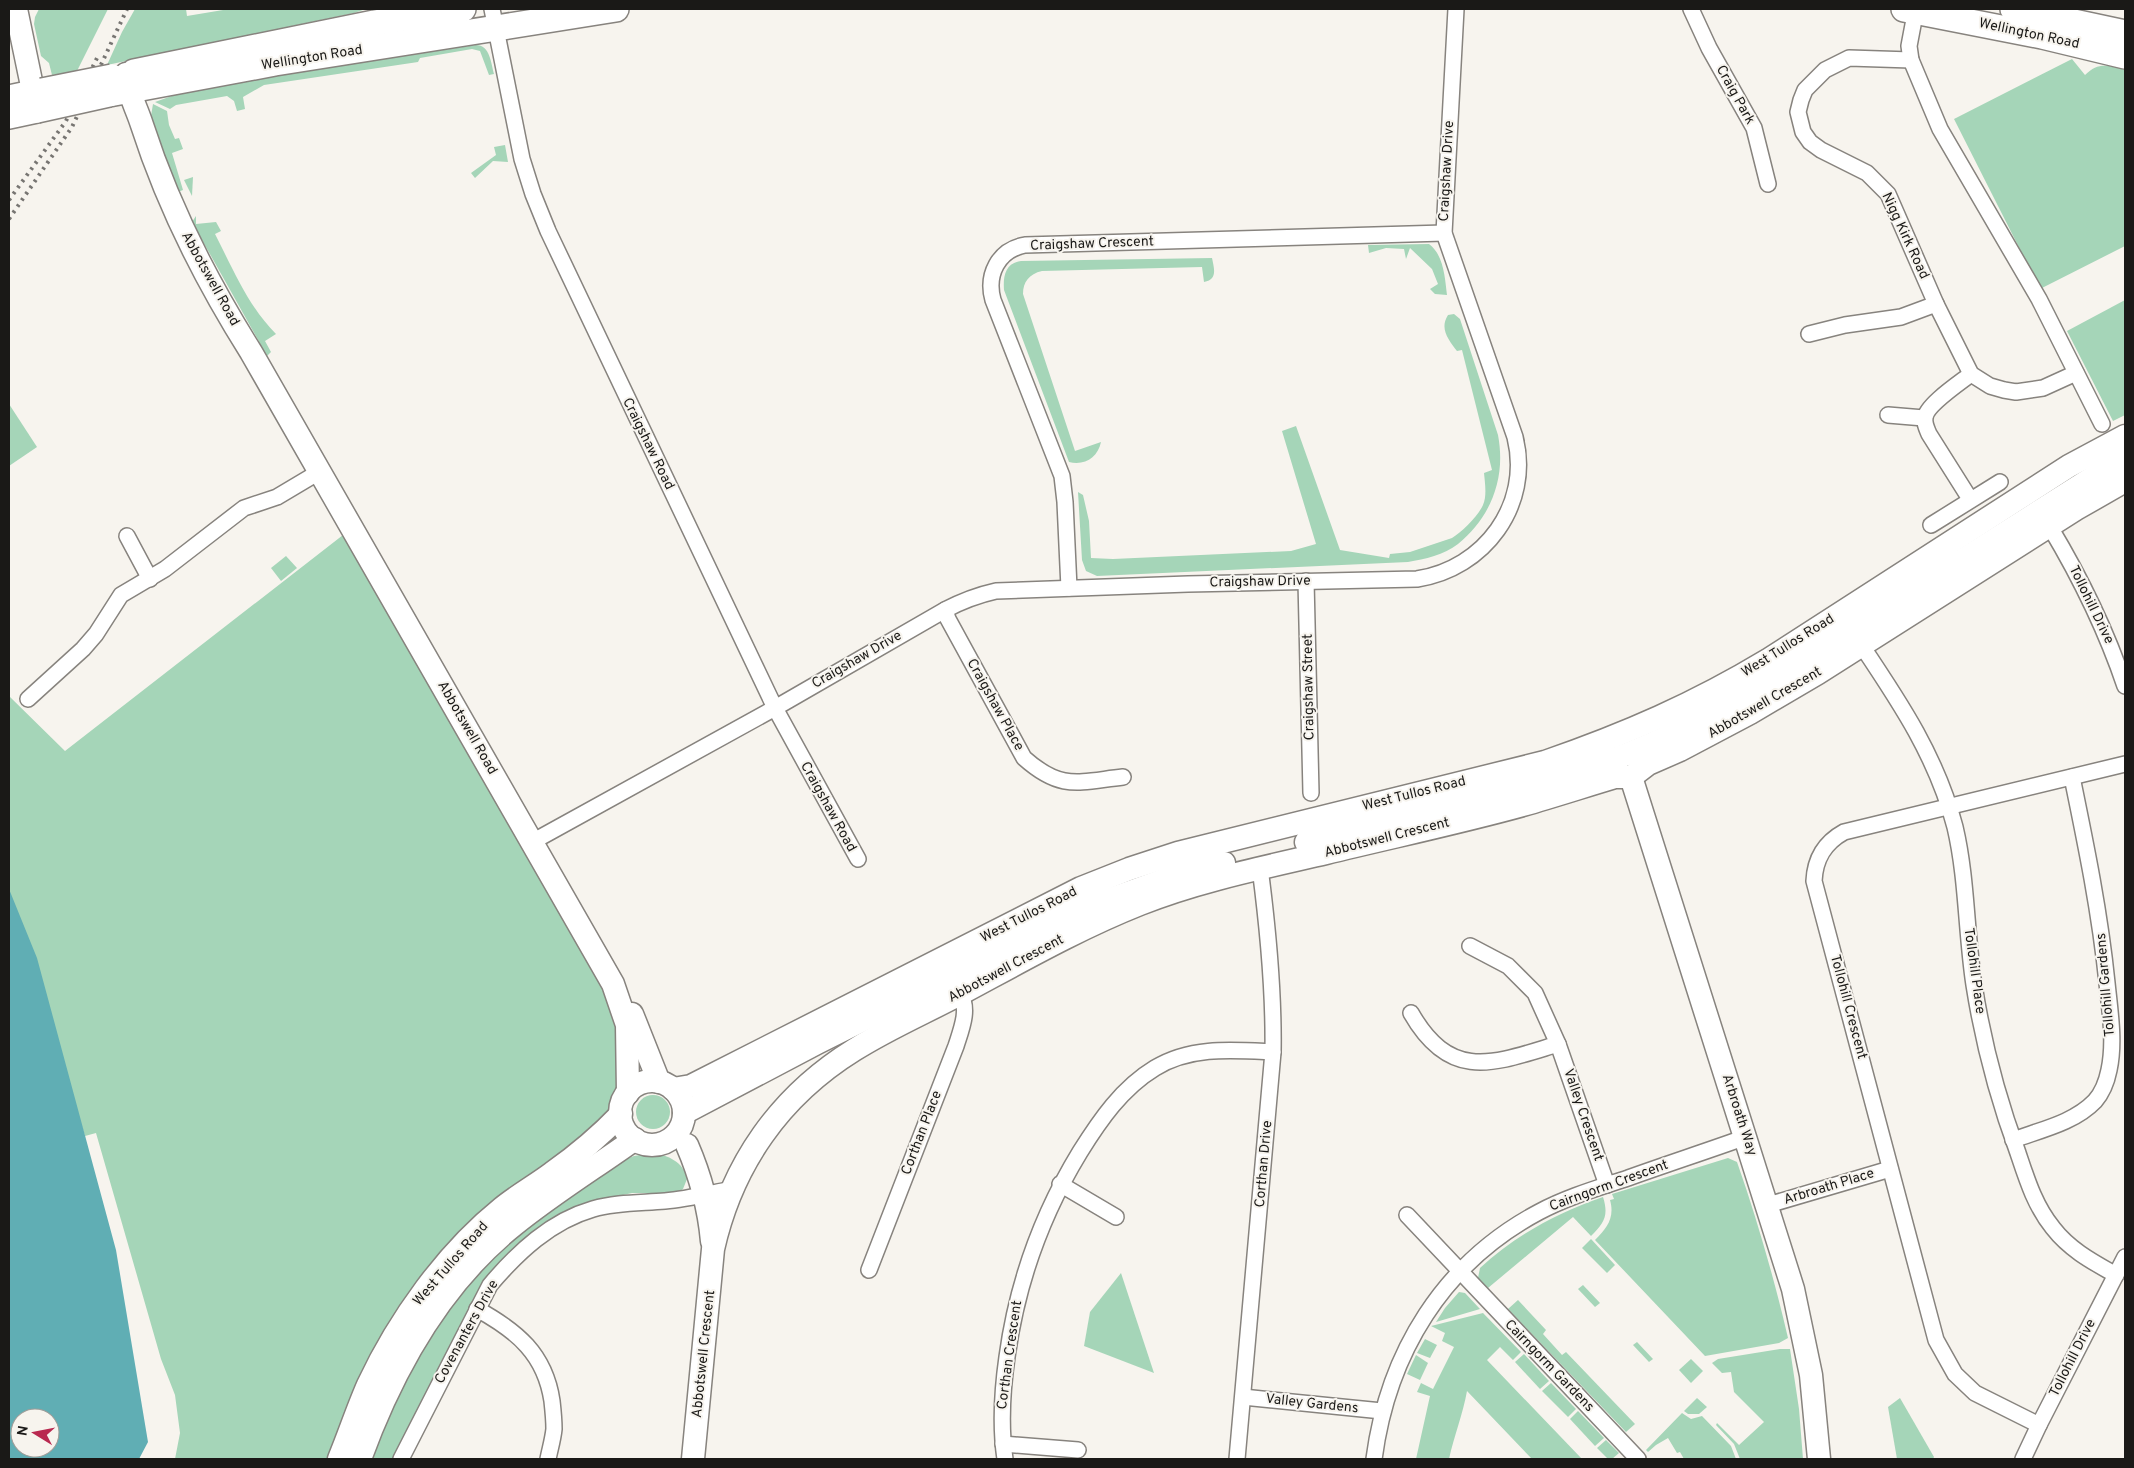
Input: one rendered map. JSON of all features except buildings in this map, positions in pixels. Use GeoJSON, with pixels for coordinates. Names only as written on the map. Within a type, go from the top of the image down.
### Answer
{"type":"FeatureCollection","features":[{"type":"Feature","properties":{"kind":"main road"},"geometry":{"type":"LineString","coordinates":[[16,9],[38,98]]}},
{"type":"Feature","properties":{"kind":"main road","name":"Wellington Road"},"geometry":{"type":"LineString","coordinates":[[9,98],[38,98],[118,84],[402,24],[463,9]]}},
{"type":"Feature","properties":{"kind":"main road","name":"Wellington Road"},"geometry":{"type":"LineString","coordinates":[[402,24],[616,9]]}},
{"type":"Feature","properties":{"kind":"main road","name":"Wellington Road"},"geometry":{"type":"LineString","coordinates":[[1912,9],[2042,36],[2125,56]]}},
{"type":"Feature","properties":{"kind":"main road","name":"Wellington Road"},"geometry":{"type":"LineString","coordinates":[[2013,9],[2125,33]]}},
{"type":"Feature","properties":{"kind":"main road","name":"Abbotswell Road"},"geometry":{"type":"LineString","coordinates":[[118,84],[138,115],[151,154],[194,255],[613,984]]}},
{"type":"Feature","properties":{"kind":"main road","name":"Wellington Road"},"geometry":{"type":"LineString","coordinates":[[9,116],[38,98]]}},
{"type":"Feature","properties":{"kind":"main road","name":"West Tullos Road"},"geometry":{"type":"LineString","coordinates":[[666,1085],[690,1086],[1081,888],[1129,869],[1188,851],[1545,762],[1603,742],[1660,718],[1731,682],[1768,660],[2069,466],[2125,436]]}},
{"type":"Feature","properties":{"kind":"main road","name":"West Tullos Road"},"geometry":{"type":"LineString","coordinates":[[684,1113],[1088,907],[1183,873],[1546,782],[1608,762],[1665,738],[1722,710],[1776,678],[2125,457]]}},
{"type":"Feature","properties":{"kind":"main road","name":"Abbotswell Crescent"},"geometry":{"type":"LineString","coordinates":[[693,1459],[713,1249],[718,1227],[747,1158],[771,1121],[812,1080],[854,1050],[1063,938],[1141,903],[1260,868],[1518,806],[1615,777],[1631,777],[1648,764],[1680,750],[1750,713],[1862,646],[2125,481]]}},
{"type":"Feature","properties":{"kind":"main road","name":"Arbroath Way"},"geometry":{"type":"LineString","coordinates":[[1631,777],[1768,1205],[1793,1289],[1812,1384],[1820,1459]]}},
{"type":"Feature","properties":{"kind":"main road"},"geometry":{"type":"LineString","coordinates":[[613,984],[624,996],[666,1085],[683,1104],[683,1120],[677,1132],[671,1138],[659,1144],[643,1143],[628,1133],[622,1124],[622,1103],[628,1093],[642,1083],[666,1085]]}},
{"type":"Feature","properties":{"kind":"main road"},"geometry":{"type":"LineString","coordinates":[[613,984],[627,1024],[628,1093]]}},
{"type":"Feature","properties":{"kind":"main road","name":"West Tullos Road"},"geometry":{"type":"LineString","coordinates":[[338,1459],[383,1355],[433,1281],[474,1234],[502,1208],[554,1172],[606,1130],[621,1114]]}},
{"type":"Feature","properties":{"kind":"main road","name":"West Tullos Road"},"geometry":{"type":"LineString","coordinates":[[360,1459],[373,1423],[400,1367],[432,1314],[470,1267],[514,1225],[635,1139]]}},
{"type":"Feature","properties":{"kind":"main road","name":"Abbotswell Crescent"},"geometry":{"type":"LineString","coordinates":[[659,1144],[681,1157],[703,1194]]}},
{"type":"Feature","properties":{"kind":"main road","name":"Abbotswell Crescent"},"geometry":{"type":"LineString","coordinates":[[688,1145],[697,1168],[710,1219],[713,1249]]}},
{"type":"Feature","properties":{"kind":"street","name":"Craigshaw Drive"},"geometry":{"type":"LineString","coordinates":[[532,842],[775,708],[966,599],[996,591],[1306,581],[1417,580],[1434,577],[1454,569],[1473,557],[1487,543],[1506,515],[1517,476],[1517,447],[1444,233],[1456,9]]}},
{"type":"Feature","properties":{"kind":"street","name":"Craig Park"},"geometry":{"type":"LineString","coordinates":[[1691,9],[1709,48],[1754,128],[1768,184]]}},
{"type":"Feature","properties":{"kind":"street"},"geometry":{"type":"LineString","coordinates":[[1912,9],[1909,46],[1911,60],[1940,129],[2039,299],[2102,424]]}},
{"type":"Feature","properties":{"kind":"street","name":"Craigshaw Road"},"geometry":{"type":"LineString","coordinates":[[494,18],[522,159],[533,194],[594,330],[775,708],[858,860]]}},
{"type":"Feature","properties":{"kind":"street","name":"Nigg Kirk Road"},"geometry":{"type":"LineString","coordinates":[[1911,60],[1854,57],[1836,63],[1825,70],[1805,90],[1798,112],[1803,132],[1810,142],[1821,150],[1867,173],[1888,194],[1936,304],[1971,374]]}},
{"type":"Feature","properties":{"kind":"street","name":"Craigshaw Crescent"},"geometry":{"type":"LineString","coordinates":[[1069,588],[1063,481],[990,292],[991,277],[999,259],[1008,251],[1025,246],[1444,233]]}},
{"type":"Feature","properties":{"kind":"street"},"geometry":{"type":"LineString","coordinates":[[1809,334],[1845,325],[1901,317],[1936,304]]}},
{"type":"Feature","properties":{"kind":"street"},"geometry":{"type":"LineString","coordinates":[[1970,499],[1925,426],[1924,418],[1931,407],[1971,374],[1990,386],[2016,392],[2042,388],[2076,373]]}},
{"type":"Feature","properties":{"kind":"street"},"geometry":{"type":"LineString","coordinates":[[1888,415],[1924,418]]}},
{"type":"Feature","properties":{"kind":"street"},"geometry":{"type":"LineString","coordinates":[[28,699],[83,649],[96,634],[121,594],[150,579],[214,533],[244,508],[278,497],[319,472]]}},
{"type":"Feature","properties":{"kind":"street"},"geometry":{"type":"LineString","coordinates":[[1931,525],[2000,482]]}},
{"type":"Feature","properties":{"kind":"street","name":"Tollohill Drive"},"geometry":{"type":"LineString","coordinates":[[2050,527],[2074,567],[2114,652],[2125,686]]}},
{"type":"Feature","properties":{"kind":"street"},"geometry":{"type":"LineString","coordinates":[[126,536],[150,579]]}},
{"type":"Feature","properties":{"kind":"street","name":"Craigshaw Street"},"geometry":{"type":"LineString","coordinates":[[1306,581],[1311,793]]}},
{"type":"Feature","properties":{"kind":"street","name":"Craigshaw Place"},"geometry":{"type":"LineString","coordinates":[[945,610],[952,628],[1024,758],[1037,770],[1056,780],[1070,782],[1123,777]]}},
{"type":"Feature","properties":{"kind":"street","name":"Tollohill Place"},"geometry":{"type":"LineString","coordinates":[[1862,646],[1917,731],[1940,780],[1955,827],[1963,874],[1974,984],[1988,1056],[2013,1140],[2039,1210],[2077,1253],[2116,1275]]}},
{"type":"Feature","properties":{"kind":"street","name":"Tollohill Crescent"},"geometry":{"type":"LineString","coordinates":[[2039,1425],[1975,1393],[1956,1374],[1944,1357],[1935,1338],[1814,881],[1815,871],[1822,849],[1829,841],[1844,832],[2125,764]]}},
{"type":"Feature","properties":{"kind":"street","name":"Tollohill Gardens"},"geometry":{"type":"LineString","coordinates":[[2013,1140],[2063,1122],[2080,1112],[2095,1100],[2104,1087],[2109,1072],[2112,1049],[2111,1019],[2103,941],[2098,903],[2072,777]]}},
{"type":"Feature","properties":{"kind":"street","name":"Corthan Drive"},"geometry":{"type":"LineString","coordinates":[[1237,1459],[1273,1052],[1274,1015],[1267,924],[1260,868]]}},
{"type":"Feature","properties":{"kind":"street","name":"Valley Crescent"},"geometry":{"type":"LineString","coordinates":[[1470,946],[1508,966],[1535,993],[1558,1044],[1607,1185]]}},
{"type":"Feature","properties":{"kind":"street","name":"Corthan Place"},"geometry":{"type":"LineString","coordinates":[[869,1270],[956,1046],[964,1012],[963,999],[960,994]]}},
{"type":"Feature","properties":{"kind":"street"},"geometry":{"type":"LineString","coordinates":[[1411,1013],[1421,1030],[1436,1045],[1450,1055],[1481,1064],[1499,1062],[1558,1044]]}},
{"type":"Feature","properties":{"kind":"street","name":"Corthan Crescent"},"geometry":{"type":"LineString","coordinates":[[1005,1459],[1001,1418],[1005,1375],[1017,1297],[1039,1230],[1060,1184],[1091,1134],[1128,1088],[1156,1068],[1184,1055],[1211,1050],[1273,1052]]}},
{"type":"Feature","properties":{"kind":"street","name":"Cairngorm Crescent"},"geometry":{"type":"LineString","coordinates":[[1374,1459],[1382,1411],[1393,1375],[1412,1337],[1430,1308],[1460,1272],[1484,1250],[1524,1220],[1562,1201],[1746,1137]]}},
{"type":"Feature","properties":{"kind":"street","name":"Arbroath Place"},"geometry":{"type":"LineString","coordinates":[[1768,1205],[1890,1169]]}},
{"type":"Feature","properties":{"kind":"street"},"geometry":{"type":"LineString","coordinates":[[1060,1184],[1116,1217]]}},
{"type":"Feature","properties":{"kind":"street","name":"Covenanters Drive"},"geometry":{"type":"LineString","coordinates":[[401,1459],[490,1285],[510,1261],[547,1231],[593,1209],[642,1201],[664,1201],[733,1189]]}},
{"type":"Feature","properties":{"kind":"street"},"geometry":{"type":"LineString","coordinates":[[1406,1215],[1460,1272]]}},
{"type":"Feature","properties":{"kind":"street","name":"Tollohill Drive"},"geometry":{"type":"LineString","coordinates":[[2023,1459],[2125,1257]]}},
{"type":"Feature","properties":{"kind":"street","name":"Cairngorm Gardens"},"geometry":{"type":"LineString","coordinates":[[1460,1272],[1638,1459]]}},
{"type":"Feature","properties":{"kind":"street"},"geometry":{"type":"LineString","coordinates":[[477,1309],[498,1321],[524,1341],[546,1375],[550,1389],[554,1428],[548,1459]]}},
{"type":"Feature","properties":{"kind":"street","name":"Valley Gardens"},"geometry":{"type":"LineString","coordinates":[[1243,1397],[1382,1411]]}},
{"type":"Feature","properties":{"kind":"street"},"geometry":{"type":"LineString","coordinates":[[1003,1444],[1078,1450]]}},
{"type":"Feature","properties":{"kind":"green space"},"geometry":{"type":"Polygon","coordinates":[[[39,9],[108,9],[77,71],[52,75],[49,63],[41,56],[34,24],[39,9]]]}},
{"type":"Feature","properties":{"kind":"green space"},"geometry":{"type":"Polygon","coordinates":[[[135,9],[186,9],[187,16],[229,9],[366,9],[107,65],[135,9]]]}},
{"type":"Feature","properties":{"kind":"green space"},"geometry":{"type":"Polygon","coordinates":[[[476,45],[481,46],[487,51],[494,74],[489,75],[480,51],[472,49],[420,58],[418,62],[264,85],[243,97],[245,109],[237,111],[234,101],[227,96],[176,105],[170,109],[155,102],[183,92],[239,81],[476,45]]]}},
{"type":"Feature","properties":{"kind":"green space"},"geometry":{"type":"Polygon","coordinates":[[[2072,59],[2085,75],[2099,66],[2125,70],[2125,246],[2040,289],[1954,119],[2072,59]]]}},
{"type":"Feature","properties":{"kind":"green space"},"geometry":{"type":"Polygon","coordinates":[[[153,104],[167,111],[169,125],[175,139],[179,138],[183,149],[172,153],[183,190],[178,192],[175,189],[151,116],[153,104]]]}},
{"type":"Feature","properties":{"kind":"green space"},"geometry":{"type":"Polygon","coordinates":[[[505,145],[508,162],[493,161],[475,178],[471,173],[496,155],[494,147],[505,145]]]}},
{"type":"Feature","properties":{"kind":"green space"},"geometry":{"type":"Polygon","coordinates":[[[193,177],[192,196],[184,180],[193,177]]]}},
{"type":"Feature","properties":{"kind":"green space"},"geometry":{"type":"Polygon","coordinates":[[[196,216],[196,224],[216,222],[221,231],[215,234],[242,287],[257,311],[276,334],[265,341],[271,352],[267,356],[192,222],[196,216]]]}},
{"type":"Feature","properties":{"kind":"green space"},"geometry":{"type":"Polygon","coordinates":[[[1429,244],[1438,254],[1441,261],[1447,295],[1435,294],[1430,289],[1438,284],[1432,269],[1410,248],[1406,259],[1404,249],[1386,248],[1369,253],[1368,245],[1429,244]]]}},
{"type":"Feature","properties":{"kind":"green space"},"geometry":{"type":"Polygon","coordinates":[[[1212,258],[1213,276],[1204,282],[1202,267],[1042,271],[1028,279],[1024,286],[1023,294],[1075,451],[1101,442],[1097,452],[1090,459],[1080,463],[1069,462],[1004,290],[1004,280],[1008,268],[1021,261],[1212,258]]]}},
{"type":"Feature","properties":{"kind":"green space"},"geometry":{"type":"Polygon","coordinates":[[[2125,300],[2125,415],[2113,421],[2067,331],[2125,300]]]}},
{"type":"Feature","properties":{"kind":"green space"},"geometry":{"type":"Polygon","coordinates":[[[1454,314],[1460,319],[1498,435],[1500,466],[1494,495],[1488,508],[1470,533],[1453,548],[1441,554],[1408,562],[1097,576],[1086,571],[1082,560],[1078,492],[1083,495],[1089,521],[1091,558],[1113,559],[1291,551],[1316,544],[1282,431],[1296,426],[1340,550],[1389,558],[1390,554],[1410,552],[1452,538],[1481,509],[1485,498],[1484,473],[1492,470],[1462,350],[1457,351],[1445,330],[1445,320],[1448,315],[1454,314]]]}},
{"type":"Feature","properties":{"kind":"green space"},"geometry":{"type":"Polygon","coordinates":[[[9,404],[37,447],[9,466],[9,404]]]}},
{"type":"Feature","properties":{"kind":"green space"},"geometry":{"type":"Polygon","coordinates":[[[352,528],[613,984],[624,1098],[622,1103],[502,1208],[339,1459],[175,1459],[180,1433],[175,1395],[161,1359],[96,1133],[85,1136],[9,900],[9,696],[65,751],[352,528]]]}},
{"type":"Feature","properties":{"kind":"green space"},"geometry":{"type":"Polygon","coordinates":[[[286,556],[297,568],[281,581],[271,568],[286,556]]]}},
{"type":"Feature","properties":{"kind":"green space"},"geometry":{"type":"Polygon","coordinates":[[[653,1095],[665,1100],[670,1112],[665,1124],[653,1129],[641,1124],[636,1112],[641,1100],[653,1095]]]}},
{"type":"Feature","properties":{"kind":"green space"},"geometry":{"type":"Polygon","coordinates":[[[652,1153],[674,1160],[683,1168],[687,1179],[683,1189],[677,1193],[632,1193],[596,1201],[521,1243],[396,1459],[367,1459],[431,1329],[494,1250],[614,1164],[634,1156],[652,1153]]]}},
{"type":"Feature","properties":{"kind":"green space"},"geometry":{"type":"Polygon","coordinates":[[[1728,1158],[1737,1162],[1744,1183],[1765,1249],[1788,1338],[1779,1343],[1705,1356],[1595,1240],[1611,1217],[1610,1200],[1614,1199],[1612,1194],[1728,1158]]]}},
{"type":"Feature","properties":{"kind":"green space"},"geometry":{"type":"Polygon","coordinates":[[[1603,1197],[1605,1204],[1604,1219],[1591,1236],[1573,1217],[1488,1288],[1478,1278],[1480,1268],[1523,1235],[1569,1210],[1603,1197]]]}},
{"type":"Feature","properties":{"kind":"green space"},"geometry":{"type":"Polygon","coordinates":[[[1591,1239],[1615,1265],[1607,1273],[1582,1248],[1591,1239]]]}},
{"type":"Feature","properties":{"kind":"green space"},"geometry":{"type":"Polygon","coordinates":[[[1121,1273],[1154,1373],[1084,1346],[1090,1312],[1121,1273]]]}},
{"type":"Feature","properties":{"kind":"green space"},"geometry":{"type":"Polygon","coordinates":[[[1583,1285],[1600,1303],[1595,1307],[1578,1289],[1583,1285]]]}},
{"type":"Feature","properties":{"kind":"green space"},"geometry":{"type":"Polygon","coordinates":[[[1459,1292],[1465,1293],[1480,1309],[1436,1322],[1445,1308],[1459,1292]]]}},
{"type":"Feature","properties":{"kind":"green space"},"geometry":{"type":"Polygon","coordinates":[[[1518,1300],[1546,1330],[1543,1334],[1562,1355],[1566,1352],[1635,1424],[1626,1432],[1508,1309],[1518,1300]]]}},
{"type":"Feature","properties":{"kind":"green space"},"geometry":{"type":"Polygon","coordinates":[[[1483,1313],[1521,1352],[1513,1360],[1500,1347],[1487,1360],[1582,1459],[1532,1459],[1467,1391],[1449,1459],[1416,1459],[1430,1396],[1417,1392],[1421,1383],[1433,1389],[1454,1347],[1442,1341],[1445,1333],[1431,1326],[1483,1313]]]}},
{"type":"Feature","properties":{"kind":"green space"},"geometry":{"type":"Polygon","coordinates":[[[1425,1339],[1437,1345],[1430,1358],[1417,1353],[1425,1339]]]}},
{"type":"Feature","properties":{"kind":"green space"},"geometry":{"type":"Polygon","coordinates":[[[1637,1342],[1653,1359],[1649,1362],[1633,1345],[1637,1342]]]}},
{"type":"Feature","properties":{"kind":"green space"},"geometry":{"type":"Polygon","coordinates":[[[1790,1349],[1799,1409],[1803,1459],[1740,1459],[1734,1444],[1716,1425],[1717,1423],[1739,1445],[1764,1422],[1734,1392],[1731,1372],[1722,1373],[1712,1363],[1718,1359],[1790,1349]]]}},
{"type":"Feature","properties":{"kind":"green space"},"geometry":{"type":"Polygon","coordinates":[[[1524,1354],[1549,1381],[1540,1389],[1515,1362],[1524,1354]]]}},
{"type":"Feature","properties":{"kind":"green space"},"geometry":{"type":"Polygon","coordinates":[[[1416,1355],[1428,1363],[1420,1380],[1407,1374],[1416,1355]]]}},
{"type":"Feature","properties":{"kind":"green space"},"geometry":{"type":"Polygon","coordinates":[[[1691,1359],[1703,1371],[1691,1383],[1679,1370],[1691,1359]]]}},
{"type":"Feature","properties":{"kind":"green space"},"geometry":{"type":"Polygon","coordinates":[[[1551,1383],[1576,1409],[1568,1417],[1542,1391],[1551,1383]]]}},
{"type":"Feature","properties":{"kind":"green space"},"geometry":{"type":"Polygon","coordinates":[[[1697,1398],[1707,1407],[1699,1414],[1688,1414],[1684,1411],[1697,1398]]]}},
{"type":"Feature","properties":{"kind":"green space"},"geometry":{"type":"Polygon","coordinates":[[[1900,1398],[1934,1457],[1933,1459],[1897,1459],[1888,1407],[1900,1398]]]}},
{"type":"Feature","properties":{"kind":"green space"},"geometry":{"type":"Polygon","coordinates":[[[1578,1411],[1604,1438],[1595,1446],[1570,1419],[1578,1411]]]}},
{"type":"Feature","properties":{"kind":"green space"},"geometry":{"type":"Polygon","coordinates":[[[1682,1413],[1691,1419],[1702,1416],[1731,1446],[1736,1459],[1684,1459],[1680,1452],[1677,1453],[1668,1438],[1648,1452],[1646,1450],[1682,1413]]]}},
{"type":"Feature","properties":{"kind":"green space"},"geometry":{"type":"Polygon","coordinates":[[[1606,1440],[1619,1453],[1612,1459],[1608,1459],[1597,1448],[1606,1440]]]}},
{"type":"Feature","properties":{"kind":"water"},"geometry":{"type":"Polygon","coordinates":[[[9,889],[37,958],[116,1250],[148,1442],[139,1459],[9,1459],[9,889]]]}},
{"type":"Feature","properties":{"kind":"railway"},"geometry":{"type":"LineString","coordinates":[[9,219],[72,127],[127,9]]}},
{"type":"Feature","properties":{"kind":"railway"},"geometry":{"type":"LineString","coordinates":[[9,200],[66,121],[99,54]]}}]}
